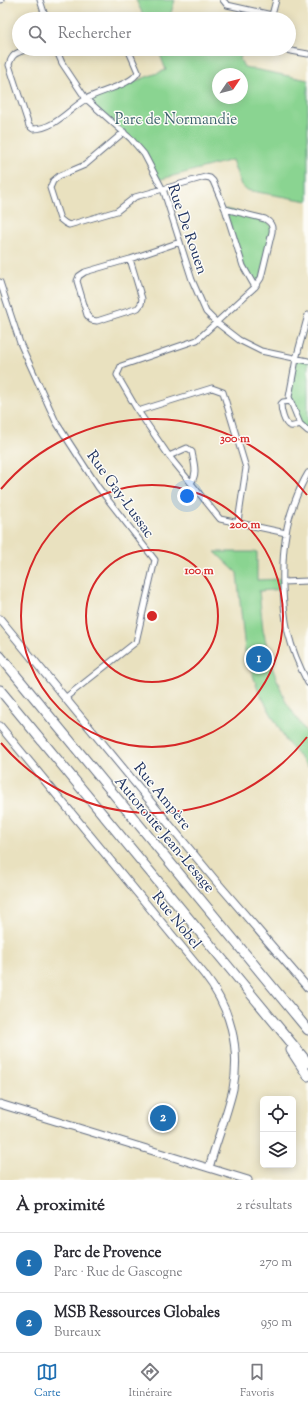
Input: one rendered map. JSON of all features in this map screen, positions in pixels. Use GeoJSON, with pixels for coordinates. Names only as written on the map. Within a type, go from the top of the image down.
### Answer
{"type":"FeatureCollection","features":[{"type":"Feature","properties":{"kind":"highway","name":"Autoroute Jean-Lesage"},"geometry":{"type":"LineString","coordinates":[[0,656],[308,1030]]}},
{"type":"Feature","properties":{"kind":"highway"},"geometry":{"type":"LineString","coordinates":[[0,690],[308,1063]]}},
{"type":"Feature","properties":{"kind":"highway"},"geometry":{"type":"LineString","coordinates":[[284,1001],[308,1025]]}},
{"type":"Feature","properties":{"kind":"highway"},"geometry":{"type":"LineString","coordinates":[[262,1008],[308,1076]]}},
{"type":"Feature","properties":{"kind":"street"},"geometry":{"type":"LineString","coordinates":[[40,0],[44,12]]}},
{"type":"Feature","properties":{"kind":"street"},"geometry":{"type":"LineString","coordinates":[[223,0],[227,5],[253,12]]}},
{"type":"Feature","properties":{"kind":"street"},"geometry":{"type":"LineString","coordinates":[[273,12],[276,0]]}},
{"type":"Feature","properties":{"kind":"street"},"geometry":{"type":"LineString","coordinates":[[296,52],[308,54]]}},
{"type":"Feature","properties":{"kind":"street"},"geometry":{"type":"LineString","coordinates":[[13,56],[9,65],[29,126],[33,129],[38,129],[57,122],[86,99],[133,79],[138,72],[131,56]]}},
{"type":"Feature","properties":{"kind":"street","name":"Rue De Rouen"},"geometry":{"type":"LineString","coordinates":[[59,56],[86,99],[124,132],[144,154],[163,189],[192,280],[206,312],[217,323],[239,340],[261,351],[308,361]]}},
{"type":"Feature","properties":{"kind":"street"},"geometry":{"type":"LineString","coordinates":[[124,132],[85,165],[59,176],[53,181],[50,188],[60,219],[64,223],[70,225],[116,210],[135,197],[205,176],[213,181],[225,209],[243,266],[255,287]]}},
{"type":"Feature","properties":{"kind":"street"},"geometry":{"type":"LineString","coordinates":[[225,209],[265,219],[270,222],[273,228],[261,278],[255,287],[197,340],[121,366],[117,375],[138,411],[169,456],[220,519],[286,533]]}},
{"type":"Feature","properties":{"kind":"street"},"geometry":{"type":"LineString","coordinates":[[130,259],[142,299],[141,304],[138,308],[97,321],[91,320],[87,315],[77,281],[79,276],[85,272],[180,242]]}},
{"type":"Feature","properties":{"kind":"street","name":"Rue Gay-Lussac"},"geometry":{"type":"LineString","coordinates":[[0,282],[20,343],[56,422],[98,487],[155,560],[136,642],[65,698]]}},
{"type":"Feature","properties":{"kind":"street"},"geometry":{"type":"LineString","coordinates":[[308,315],[296,359],[289,397],[300,424],[308,431]]}},
{"type":"Feature","properties":{"kind":"street"},"geometry":{"type":"LineString","coordinates":[[138,411],[212,388],[222,392],[246,468],[238,522]]}},
{"type":"Feature","properties":{"kind":"street"},"geometry":{"type":"LineString","coordinates":[[291,401],[283,402],[281,404],[281,410],[286,423],[291,427],[300,424]]}},
{"type":"Feature","properties":{"kind":"street"},"geometry":{"type":"LineString","coordinates":[[169,456],[187,448],[192,452],[196,471],[195,478],[191,483]]}},
{"type":"Feature","properties":{"kind":"street"},"geometry":{"type":"LineString","coordinates":[[308,473],[301,485],[286,533],[283,582],[288,632],[301,671],[308,683]]}},
{"type":"Feature","properties":{"kind":"street"},"geometry":{"type":"LineString","coordinates":[[283,582],[308,581]]}},
{"type":"Feature","properties":{"kind":"street","name":"Rue Ampère"},"geometry":{"type":"LineString","coordinates":[[0,619],[215,880],[308,988]]}},
{"type":"Feature","properties":{"kind":"street","name":"Rue Nobel"},"geometry":{"type":"LineString","coordinates":[[0,726],[204,974],[224,1005],[234,1040],[235,1076],[209,1168]]}},
{"type":"Feature","properties":{"kind":"street"},"geometry":{"type":"LineString","coordinates":[[0,1104],[248,1180]]}},
{"type":"Feature","properties":{"kind":"green space"},"geometry":{"type":"Polygon","coordinates":[[[136,0],[175,0],[171,12],[142,12],[136,0]]]}},
{"type":"Feature","properties":{"kind":"green space","name":"Parc de Normandie"},"geometry":{"type":"Polygon","coordinates":[[[161,56],[241,56],[240,59],[244,67],[308,80],[308,201],[246,190],[241,185],[232,160],[158,180],[144,154],[86,99],[166,70],[161,56]]]}},
{"type":"Feature","properties":{"kind":"green space"},"geometry":{"type":"Polygon","coordinates":[[[225,209],[265,219],[273,228],[261,278],[255,287],[243,266],[225,209]]]}},
{"type":"Feature","properties":{"kind":"green space"},"geometry":{"type":"Polygon","coordinates":[[[296,359],[308,360],[308,430],[300,424],[289,397],[296,359]]]}},
{"type":"Feature","properties":{"kind":"green space"},"geometry":{"type":"Polygon","coordinates":[[[215,552],[257,552],[257,580],[283,579],[283,589],[259,591],[263,630],[272,667],[286,702],[308,735],[308,767],[286,741],[258,690],[245,651],[237,573],[215,552]]]}},
{"type":"Feature","properties":{"kind":"place","name":"Parc de Provence"},"geometry":{"type":"Point","coordinates":[259,659]}},
{"type":"Feature","properties":{"kind":"place","name":"MSB Ressources Globales"},"geometry":{"type":"Point","coordinates":[163,1118]}}]}
